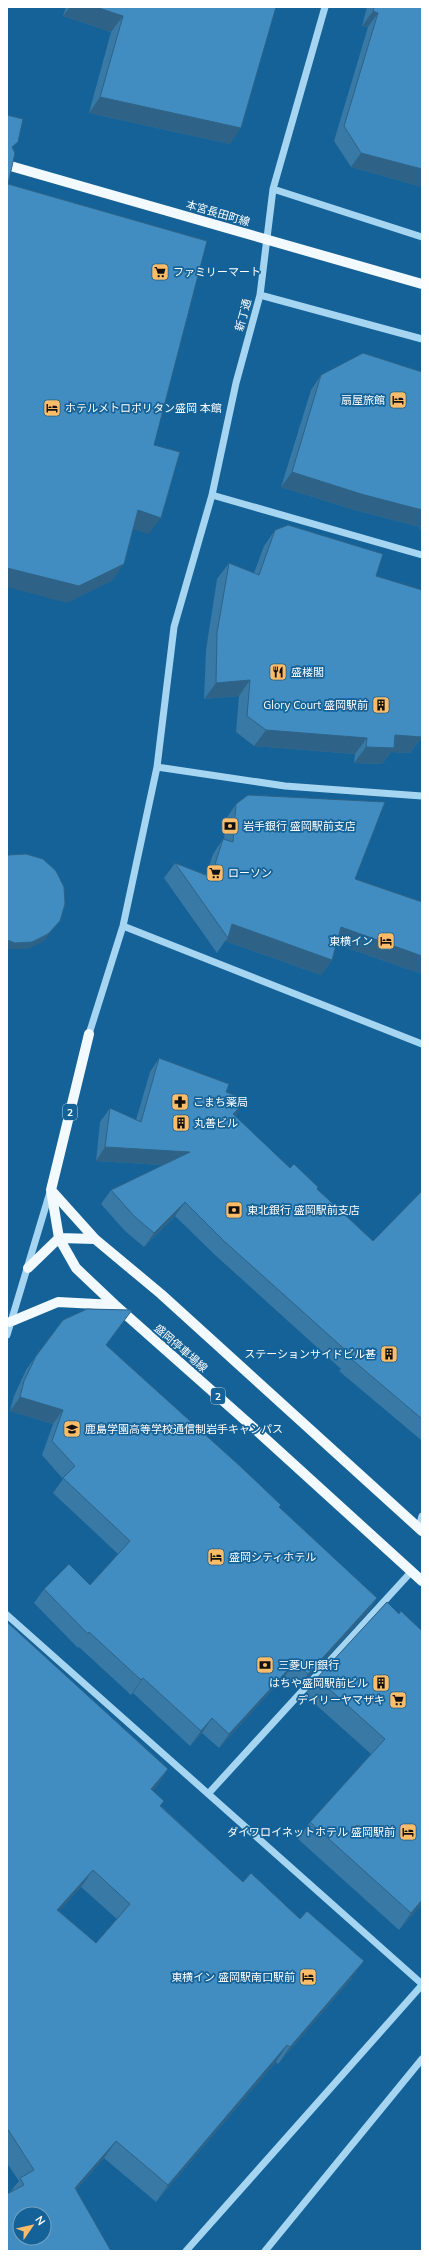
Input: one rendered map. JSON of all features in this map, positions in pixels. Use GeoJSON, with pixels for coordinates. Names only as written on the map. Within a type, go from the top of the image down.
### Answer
{"type":"FeatureCollection","features":[{"type":"Feature","properties":{"kind":"main road","name":"本宮長田町線"},"geometry":{"type":"LineString","coordinates":[[7,165],[422,284]]}},
{"type":"Feature","properties":{"kind":"main road","name":"盛岡停車場線"},"geometry":{"type":"LineString","coordinates":[[89,1034],[51,1190],[59,1238],[76,1268],[114,1305],[256,1430],[422,1581]]}},
{"type":"Feature","properties":{"kind":"main road"},"geometry":{"type":"LineString","coordinates":[[51,1190],[95,1239],[161,1294],[420,1529]]}},
{"type":"Feature","properties":{"kind":"main road"},"geometry":{"type":"LineString","coordinates":[[28,1268],[59,1238],[95,1239]]}},
{"type":"Feature","properties":{"kind":"main road"},"geometry":{"type":"LineString","coordinates":[[10,1322],[58,1302],[114,1305]]}},
{"type":"Feature","properties":{"kind":"street","name":"新丁通"},"geometry":{"type":"LineString","coordinates":[[89,1034],[123,926],[157,767],[174,627],[212,495],[236,383],[260,295],[273,189],[325,7]]}},
{"type":"Feature","properties":{"kind":"street"},"geometry":{"type":"LineString","coordinates":[[273,189],[422,237]]}},
{"type":"Feature","properties":{"kind":"street"},"geometry":{"type":"LineString","coordinates":[[260,295],[422,339]]}},
{"type":"Feature","properties":{"kind":"street"},"geometry":{"type":"LineString","coordinates":[[212,495],[422,555]]}},
{"type":"Feature","properties":{"kind":"street"},"geometry":{"type":"LineString","coordinates":[[157,767],[285,786],[422,796]]}},
{"type":"Feature","properties":{"kind":"street"},"geometry":{"type":"LineString","coordinates":[[123,926],[422,1044]]}},
{"type":"Feature","properties":{"kind":"street"},"geometry":{"type":"LineString","coordinates":[[7,1335],[51,1190]]}},
{"type":"Feature","properties":{"kind":"street"},"geometry":{"type":"LineString","coordinates":[[420,1529],[422,1516]]}},
{"type":"Feature","properties":{"kind":"street"},"geometry":{"type":"LineString","coordinates":[[208,1794],[411,1572]]}},
{"type":"Feature","properties":{"kind":"street"},"geometry":{"type":"LineString","coordinates":[[7,1615],[422,1985],[186,2251]]}},
{"type":"Feature","properties":{"kind":"street"},"geometry":{"type":"LineString","coordinates":[[265,2251],[422,2059]]}},
{"type":"Feature","properties":{"kind":"building"},"geometry":{"type":"Polygon","coordinates":[[[96,7],[276,7],[241,128],[100,97],[123,16],[96,7]]]}},
{"type":"Feature","properties":{"kind":"building"},"geometry":{"type":"Polygon","coordinates":[[[374,7],[422,7],[422,169],[361,153],[344,126],[378,13],[373,11],[374,7]]]}},
{"type":"Feature","properties":{"kind":"building"},"geometry":{"type":"Polygon","coordinates":[[[7,115],[23,119],[18,142],[12,147],[15,153],[8,184],[207,241],[154,445],[180,452],[161,518],[138,510],[124,564],[79,586],[7,568],[7,115]]]}},
{"type":"Feature","properties":{"kind":"building"},"geometry":{"type":"Polygon","coordinates":[[[363,353],[422,372],[422,510],[361,494],[292,472],[321,375],[363,353]]]}},
{"type":"Feature","properties":{"kind":"building"},"geometry":{"type":"Polygon","coordinates":[[[288,525],[383,554],[376,576],[422,590],[422,737],[395,735],[394,748],[366,747],[367,738],[266,730],[247,716],[250,680],[216,683],[217,633],[229,563],[259,575],[275,530],[288,525]]]}},
{"type":"Feature","properties":{"kind":"building"},"geometry":{"type":"Polygon","coordinates":[[[248,795],[385,802],[355,879],[422,902],[422,956],[341,927],[332,960],[232,924],[228,938],[175,863],[211,877],[223,839],[233,842],[236,804],[248,795]]]}},
{"type":"Feature","properties":{"kind":"building"},"geometry":{"type":"Polygon","coordinates":[[[26,854],[43,859],[56,871],[64,887],[65,904],[60,921],[48,934],[32,942],[15,943],[7,940],[7,856],[26,854]]]}},
{"type":"Feature","properties":{"kind":"building"},"geometry":{"type":"Polygon","coordinates":[[[159,1058],[229,1084],[226,1092],[247,1100],[233,1114],[290,1168],[294,1164],[318,1187],[317,1189],[373,1241],[422,1191],[422,1419],[349,1357],[351,1355],[224,1241],[185,1202],[154,1233],[135,1217],[111,1190],[190,1152],[105,1147],[110,1108],[141,1122],[159,1058]]]}},
{"type":"Feature","properties":{"kind":"building"},"geometry":{"type":"Polygon","coordinates":[[[87,1309],[132,1310],[106,1345],[241,1467],[281,1505],[279,1507],[377,1598],[308,1674],[295,1662],[229,1734],[212,1718],[201,1731],[143,1678],[141,1680],[89,1632],[88,1634],[44,1589],[69,1564],[90,1585],[130,1541],[63,1478],[75,1466],[52,1441],[63,1410],[20,1397],[24,1381],[36,1356],[63,1320],[87,1309]]]}},
{"type":"Feature","properties":{"kind":"building"},"geometry":{"type":"Polygon","coordinates":[[[387,1602],[399,1614],[401,1611],[422,1631],[422,1900],[411,1913],[310,1822],[385,1739],[317,1678],[387,1602]]]}},
{"type":"Feature","properties":{"kind":"building"},"geometry":{"type":"Polygon","coordinates":[[[7,1622],[168,1769],[151,1789],[164,1801],[160,1806],[243,1882],[251,1873],[300,1919],[307,1911],[364,1961],[290,2047],[287,2045],[168,2185],[116,2141],[75,2188],[111,2251],[7,2251],[7,2194],[24,2185],[20,2178],[34,2170],[7,2128],[7,1622]],[[93,1870],[57,1910],[96,1943],[130,1904],[93,1870]]]}},
{"type":"Feature","properties":{"kind":"place","name":"ファミリーマート"},"geometry":{"type":"Point","coordinates":[160,272]}},
{"type":"Feature","properties":{"kind":"place","name":"扇屋旅館"},"geometry":{"type":"Point","coordinates":[398,400]}},
{"type":"Feature","properties":{"kind":"place","name":"ホテルメトロポリタン盛岡 本館"},"geometry":{"type":"Point","coordinates":[52,408]}},
{"type":"Feature","properties":{"kind":"place","name":"盛楼閣"},"geometry":{"type":"Point","coordinates":[278,672]}},
{"type":"Feature","properties":{"kind":"place","name":"Glory Court 盛岡駅前"},"geometry":{"type":"Point","coordinates":[381,705]}},
{"type":"Feature","properties":{"kind":"place","name":"岩手銀行 盛岡駅前支店"},"geometry":{"type":"Point","coordinates":[230,826]}},
{"type":"Feature","properties":{"kind":"place","name":"ローソン"},"geometry":{"type":"Point","coordinates":[215,873]}},
{"type":"Feature","properties":{"kind":"place","name":"東横イン"},"geometry":{"type":"Point","coordinates":[386,941]}},
{"type":"Feature","properties":{"kind":"place","name":"こまち薬局"},"geometry":{"type":"Point","coordinates":[180,1102]}},
{"type":"Feature","properties":{"kind":"place","name":"丸善ビル"},"geometry":{"type":"Point","coordinates":[181,1123]}},
{"type":"Feature","properties":{"kind":"place","name":"東北銀行 盛岡駅前支店"},"geometry":{"type":"Point","coordinates":[234,1210]}},
{"type":"Feature","properties":{"kind":"place","name":"ステーションサイドビル甚"},"geometry":{"type":"Point","coordinates":[389,1354]}},
{"type":"Feature","properties":{"kind":"place","name":"鹿島学園高等学校通信制岩手キャンパス"},"geometry":{"type":"Point","coordinates":[72,1429]}},
{"type":"Feature","properties":{"kind":"place","name":"盛岡シティホテル"},"geometry":{"type":"Point","coordinates":[216,1557]}},
{"type":"Feature","properties":{"kind":"place","name":"三菱UFJ銀行"},"geometry":{"type":"Point","coordinates":[265,1665]}},
{"type":"Feature","properties":{"kind":"place","name":"はちや盛岡駅前ビル"},"geometry":{"type":"Point","coordinates":[381,1683]}},
{"type":"Feature","properties":{"kind":"place","name":"デイリーヤマザキ"},"geometry":{"type":"Point","coordinates":[398,1700]}},
{"type":"Feature","properties":{"kind":"place","name":"ダイワロイネットホテル 盛岡駅前"},"geometry":{"type":"Point","coordinates":[408,1832]}},
{"type":"Feature","properties":{"kind":"place","name":"東横イン 盛岡駅南口駅前"},"geometry":{"type":"Point","coordinates":[308,1977]}}]}
